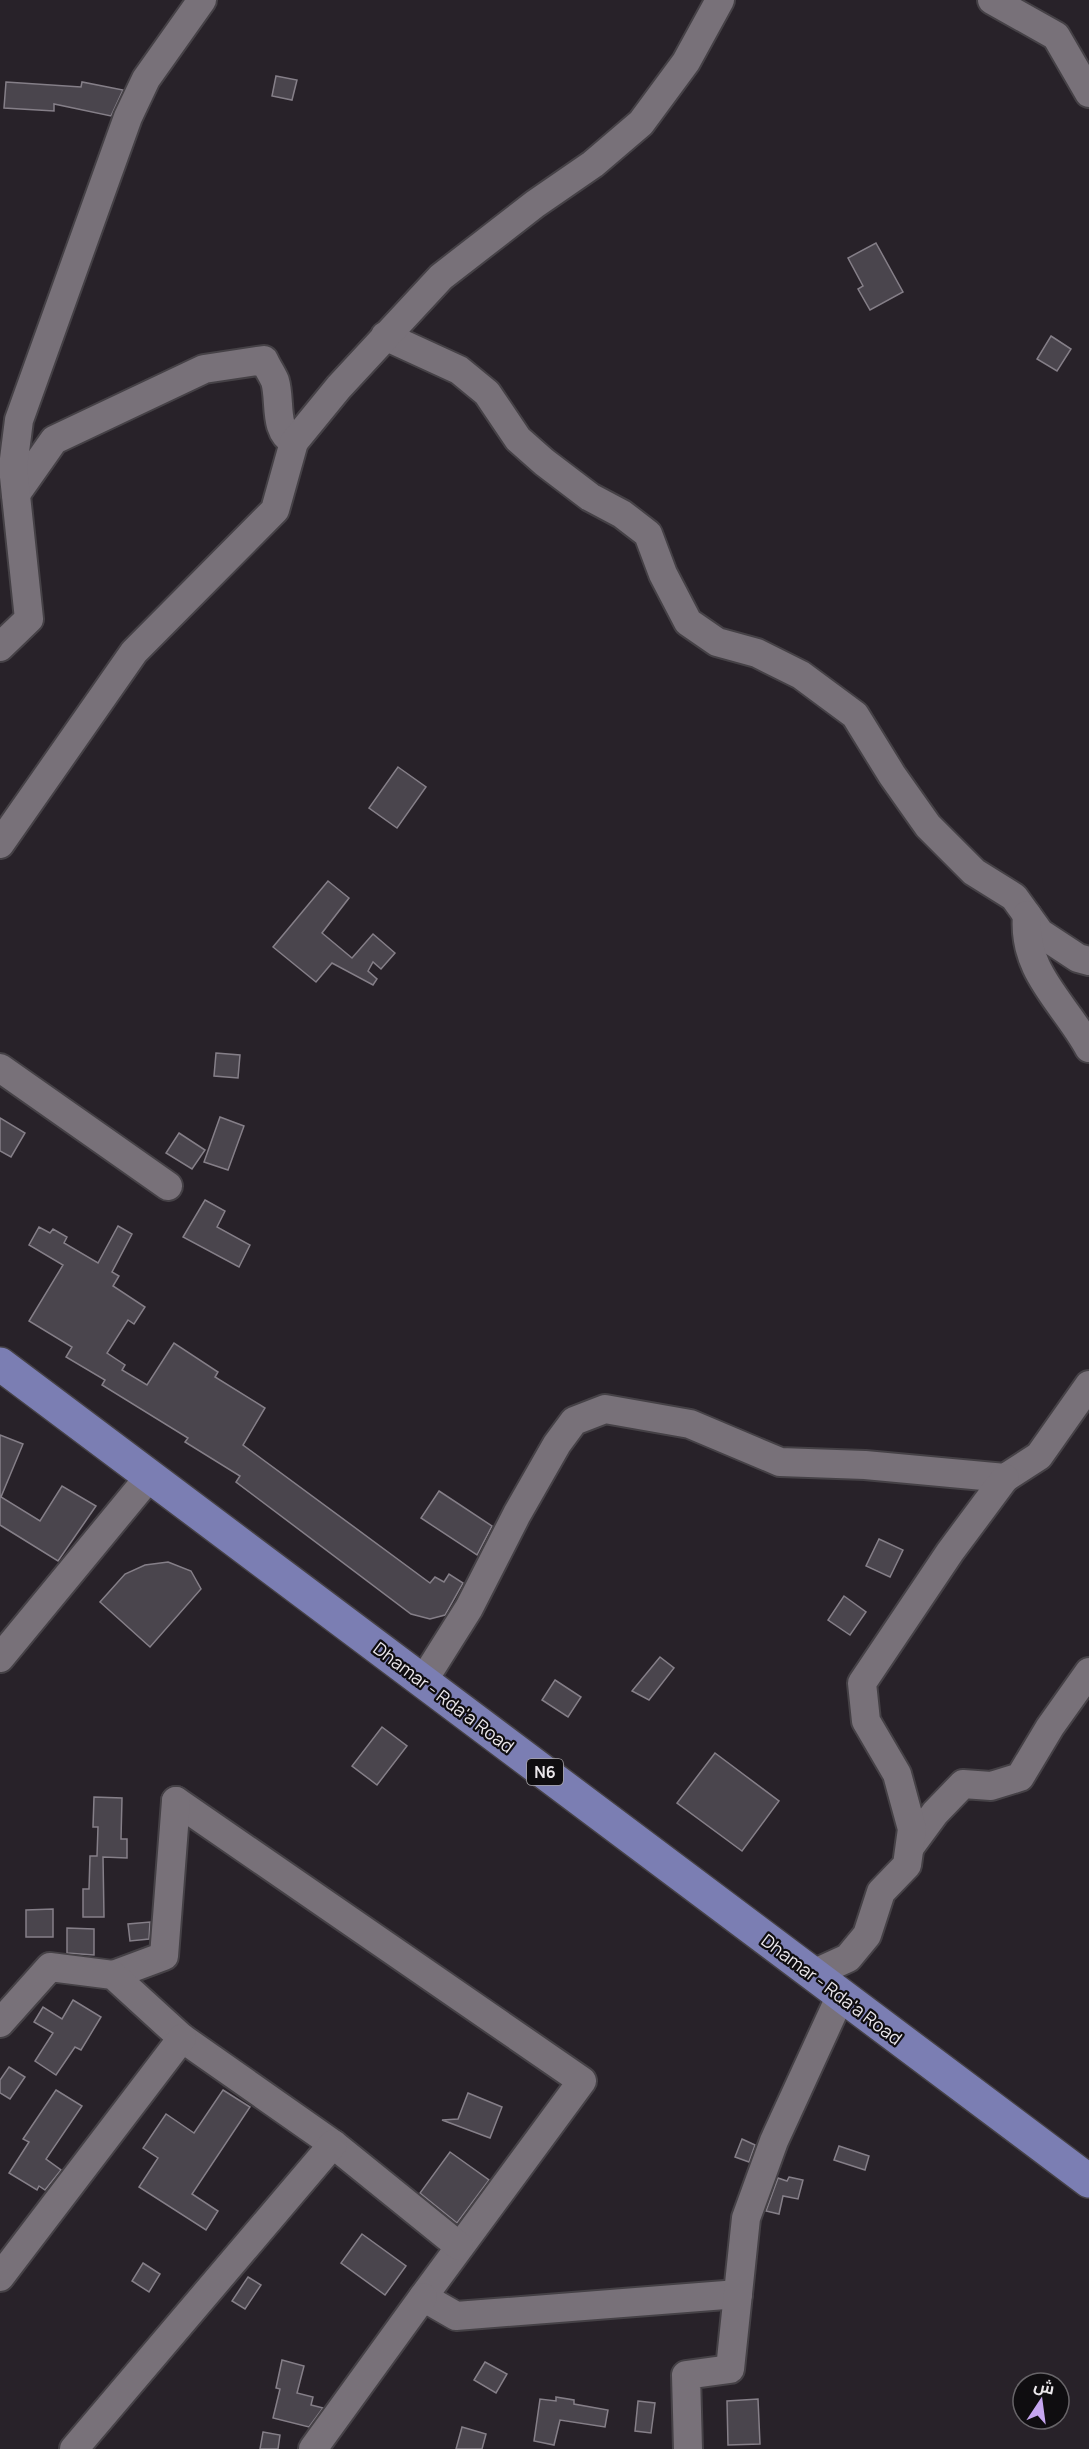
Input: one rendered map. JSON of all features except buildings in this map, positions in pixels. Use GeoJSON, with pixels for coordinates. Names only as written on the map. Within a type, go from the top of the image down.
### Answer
{"type":"FeatureCollection","features":[{"type":"Feature","properties":{"kind":"main road","name":"Dhamar - Rda'a Road"},"geometry":{"type":"LineString","coordinates":[[0,1364],[1089,2181]]}},
{"type":"Feature","properties":{"kind":"street"},"geometry":{"type":"LineString","coordinates":[[0,647],[29,619],[13,467],[10,412],[128,117],[146,79],[202,0]]}},
{"type":"Feature","properties":{"kind":"street"},"geometry":{"type":"LineString","coordinates":[[0,844],[134,652],[275,510],[294,442],[385,336],[441,277],[535,204],[593,164],[641,123],[686,62],[720,0]]}},
{"type":"Feature","properties":{"kind":"street"},"geometry":{"type":"LineString","coordinates":[[992,0],[1056,36],[1089,93]]}},
{"type":"Feature","properties":{"kind":"street"},"geometry":{"type":"LineString","coordinates":[[385,336],[459,370],[487,393],[518,439],[544,462],[590,497],[622,514],[648,534],[663,574],[688,622],[717,642],[757,654],[801,675],[855,715],[892,775],[928,826],[974,872],[1014,897],[1040,933],[1078,958],[1089,961]]}},
{"type":"Feature","properties":{"kind":"street"},"geometry":{"type":"LineString","coordinates":[[16,494],[54,441],[204,369],[264,360],[275,382],[281,427],[289,439],[294,442]]}},
{"type":"Feature","properties":{"kind":"street"},"geometry":{"type":"LineString","coordinates":[[1027,915],[1025,933],[1034,966],[1089,1048]]}},
{"type":"Feature","properties":{"kind":"street"},"geometry":{"type":"LineString","coordinates":[[1063,1008],[1089,1020]]}},
{"type":"Feature","properties":{"kind":"street"},"geometry":{"type":"LineString","coordinates":[[0,1068],[168,1186]]}},
{"type":"Feature","properties":{"kind":"street"},"geometry":{"type":"LineString","coordinates":[[813,1974],[848,1958],[867,1935],[881,1892],[907,1865],[912,1829],[897,1774],[866,1721],[862,1683],[937,1570],[1005,1478],[1039,1455],[1089,1385]]}},
{"type":"Feature","properties":{"kind":"street"},"geometry":{"type":"LineString","coordinates":[[423,1681],[469,1608],[557,1444],[574,1421],[605,1409],[690,1424],[780,1462],[865,1465],[1005,1478]]}},
{"type":"Feature","properties":{"kind":"street"},"geometry":{"type":"LineString","coordinates":[[0,1658],[150,1476]]}},
{"type":"Feature","properties":{"kind":"street"},"geometry":{"type":"LineString","coordinates":[[910,1846],[935,1813],[963,1784],[991,1786],[1020,1777],[1050,1727],[1089,1672]]}},
{"type":"Feature","properties":{"kind":"street"},"geometry":{"type":"LineString","coordinates":[[0,2023],[50,1967],[113,1975],[164,1956],[176,1801],[582,2081],[459,2246],[313,2449]]}},
{"type":"Feature","properties":{"kind":"street"},"geometry":{"type":"LineString","coordinates":[[113,1975],[182,2038],[333,2144],[459,2246]]}},
{"type":"Feature","properties":{"kind":"street"},"geometry":{"type":"LineString","coordinates":[[688,2449],[686,2375],[730,2369],[746,2218],[774,2141],[841,1995]]}},
{"type":"Feature","properties":{"kind":"street"},"geometry":{"type":"LineString","coordinates":[[0,2277],[182,2038]]}},
{"type":"Feature","properties":{"kind":"street"},"geometry":{"type":"LineString","coordinates":[[74,2449],[333,2144]]}},
{"type":"Feature","properties":{"kind":"street"},"geometry":{"type":"LineString","coordinates":[[423,2297],[456,2316],[738,2294]]}}]}
